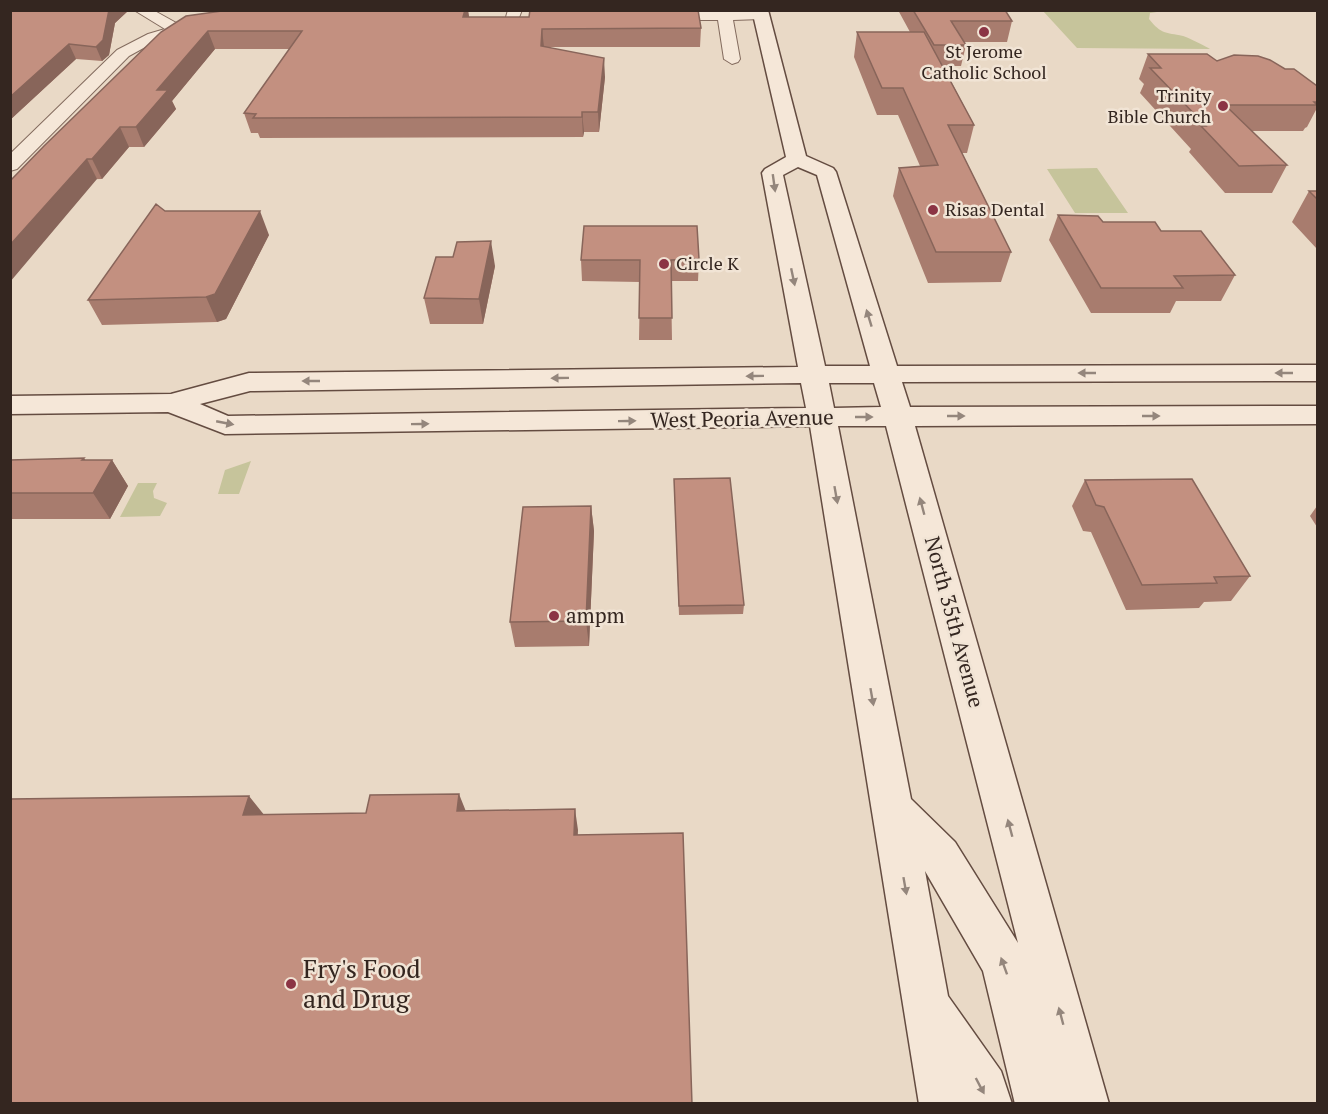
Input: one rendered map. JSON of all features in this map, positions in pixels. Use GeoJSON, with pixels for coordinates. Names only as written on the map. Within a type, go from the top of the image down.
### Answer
{"type":"FeatureCollection","features":[{"type":"Feature","properties":{"kind":"main road"},"geometry":{"type":"LineString","coordinates":[[761,13],[797,159],[772,173],[822,417],[944,1104]]}},
{"type":"Feature","properties":{"kind":"main road","name":"North 35th Avenue"},"geometry":{"type":"LineString","coordinates":[[797,159],[826,172],[892,395],[1084,1104]]}},
{"type":"Feature","properties":{"kind":"main road","name":"West Peoria Avenue"},"geometry":{"type":"LineString","coordinates":[[171,403],[225,425],[822,417],[892,395],[1317,373]]}},
{"type":"Feature","properties":{"kind":"main road","name":"West Peoria Avenue"},"geometry":{"type":"LineString","coordinates":[[10,405],[171,403],[249,382],[814,375],[892,395],[1317,415]]}},
{"type":"Feature","properties":{"kind":"main road"},"geometry":{"type":"LineString","coordinates":[[891,808],[940,857],[1004,964],[1040,1104]]}},
{"type":"Feature","properties":{"kind":"main road"},"geometry":{"type":"LineString","coordinates":[[926,1002],[983,1089],[987,1104]]}},
{"type":"Feature","properties":{"kind":"street"},"geometry":{"type":"LineString","coordinates":[[141,10],[178,30]]}},
{"type":"Feature","properties":{"kind":"street"},"geometry":{"type":"LineString","coordinates":[[725,13],[732,59]]}},
{"type":"Feature","properties":{"kind":"street"},"geometry":{"type":"LineString","coordinates":[[643,16],[761,13]]}},
{"type":"Feature","properties":{"kind":"street"},"geometry":{"type":"LineString","coordinates":[[10,165],[123,53],[153,38],[214,22]]}},
{"type":"Feature","properties":{"kind":"shaded area"},"geometry":{"type":"Polygon","coordinates":[[[1043,11],[1164,11],[1150,13],[1149,19],[1157,28],[1185,37],[1210,49],[1077,48],[1043,11]]]}},
{"type":"Feature","properties":{"kind":"shaded area"},"geometry":{"type":"Polygon","coordinates":[[[1097,168],[1128,213],[1075,213],[1047,169],[1097,168]]]}},
{"type":"Feature","properties":{"kind":"shaded area"},"geometry":{"type":"Polygon","coordinates":[[[251,461],[239,494],[218,494],[225,470],[251,461]]]}},
{"type":"Feature","properties":{"kind":"shaded area"},"geometry":{"type":"Polygon","coordinates":[[[138,483],[157,483],[153,491],[154,498],[167,503],[160,516],[120,517],[138,483]]]}},
{"type":"Feature","properties":{"kind":"building"},"geometry":{"type":"Polygon","coordinates":[[[10,10],[109,10],[103,40],[96,47],[69,44],[10,97],[10,10]]]}},
{"type":"Feature","properties":{"kind":"building"},"geometry":{"type":"Polygon","coordinates":[[[229,10],[465,10],[463,17],[529,17],[530,10],[698,10],[701,28],[542,29],[541,46],[604,58],[598,112],[582,112],[582,117],[253,118],[256,114],[244,113],[302,31],[208,31],[157,90],[168,90],[136,127],[120,127],[92,159],[87,159],[10,245],[10,181],[161,32],[186,16],[229,10]]]}},
{"type":"Feature","properties":{"kind":"building"},"geometry":{"type":"Polygon","coordinates":[[[913,10],[1005,10],[1012,21],[951,21],[966,45],[934,45],[913,10]]]}},
{"type":"Feature","properties":{"kind":"building"},"geometry":{"type":"Polygon","coordinates":[[[857,32],[924,32],[974,125],[948,125],[1011,252],[936,252],[899,168],[938,165],[903,88],[882,88],[857,32]]]}},
{"type":"Feature","properties":{"kind":"building"},"geometry":{"type":"Polygon","coordinates":[[[1148,54],[1207,54],[1217,61],[1234,55],[1258,56],[1285,69],[1294,69],[1317,86],[1317,102],[1314,102],[1317,105],[1225,105],[1287,165],[1239,166],[1201,126],[1206,126],[1150,68],[1161,68],[1148,54]]]}},
{"type":"Feature","properties":{"kind":"building"},"geometry":{"type":"Polygon","coordinates":[[[1309,191],[1317,191],[1317,199],[1309,191]]]}},
{"type":"Feature","properties":{"kind":"building"},"geometry":{"type":"Polygon","coordinates":[[[156,204],[165,211],[260,211],[215,294],[206,297],[88,300],[156,204]]]}},
{"type":"Feature","properties":{"kind":"building"},"geometry":{"type":"Polygon","coordinates":[[[1058,215],[1098,216],[1103,222],[1155,222],[1161,231],[1201,231],[1235,275],[1174,276],[1183,288],[1101,288],[1058,215]]]}},
{"type":"Feature","properties":{"kind":"building"},"geometry":{"type":"Polygon","coordinates":[[[584,226],[697,226],[699,259],[671,260],[672,318],[639,318],[640,260],[581,260],[584,226]]]}},
{"type":"Feature","properties":{"kind":"building"},"geometry":{"type":"Polygon","coordinates":[[[491,241],[479,299],[424,298],[436,257],[453,257],[457,242],[491,241]]]}},
{"type":"Feature","properties":{"kind":"building"},"geometry":{"type":"Polygon","coordinates":[[[84,458],[82,460],[112,460],[93,493],[10,493],[10,460],[84,458]]]}},
{"type":"Feature","properties":{"kind":"building"},"geometry":{"type":"Polygon","coordinates":[[[730,478],[744,605],[679,606],[674,479],[730,478]]]}},
{"type":"Feature","properties":{"kind":"building"},"geometry":{"type":"Polygon","coordinates":[[[1192,479],[1250,576],[1214,577],[1217,583],[1142,585],[1104,507],[1096,505],[1085,480],[1192,479]]]}},
{"type":"Feature","properties":{"kind":"building","name":"ampm"},"geometry":{"type":"Polygon","coordinates":[[[591,506],[586,621],[510,622],[523,507],[591,506]]]}},
{"type":"Feature","properties":{"kind":"building","name":"Fry's Food and Drug"},"geometry":{"type":"Polygon","coordinates":[[[459,794],[457,811],[575,809],[574,835],[683,833],[692,1104],[10,1104],[10,799],[249,796],[243,815],[366,813],[370,795],[459,794]]]}},
{"type":"Feature","properties":{"kind":"place","name":"St Jerome Catholic School"},"geometry":{"type":"Point","coordinates":[984,32]}},
{"type":"Feature","properties":{"kind":"place","name":"Trinity Bible Church"},"geometry":{"type":"Point","coordinates":[1223,106]}},
{"type":"Feature","properties":{"kind":"place","name":"Risas Dental"},"geometry":{"type":"Point","coordinates":[933,210]}},
{"type":"Feature","properties":{"kind":"place","name":"Circle K"},"geometry":{"type":"Point","coordinates":[664,264]}},
{"type":"Feature","properties":{"kind":"place","name":"ampm"},"geometry":{"type":"Point","coordinates":[554,616]}},
{"type":"Feature","properties":{"kind":"place","name":"Fry's Food and Drug"},"geometry":{"type":"Point","coordinates":[291,984]}}]}
